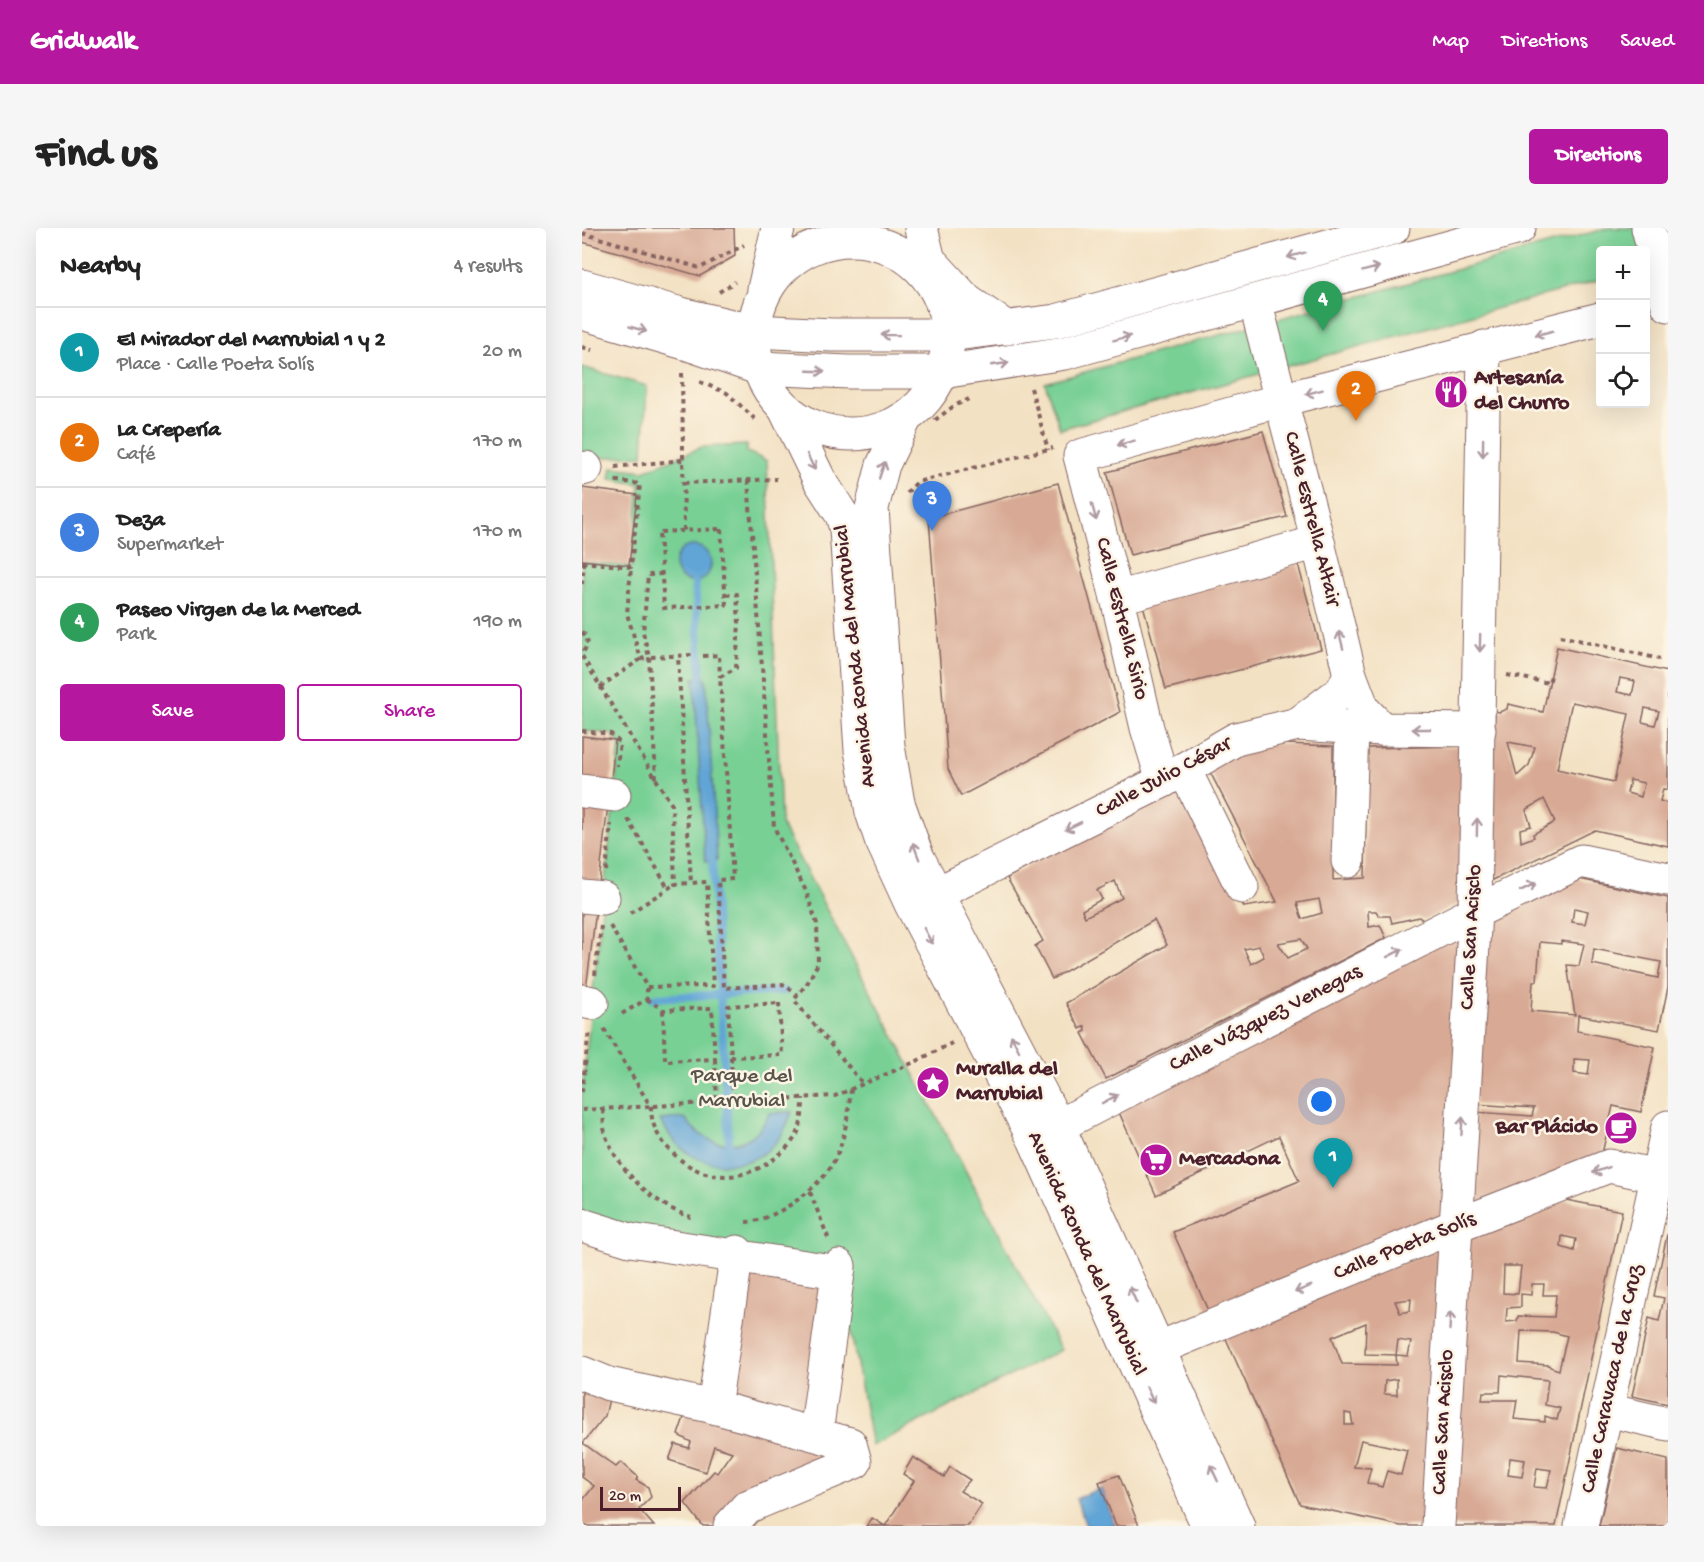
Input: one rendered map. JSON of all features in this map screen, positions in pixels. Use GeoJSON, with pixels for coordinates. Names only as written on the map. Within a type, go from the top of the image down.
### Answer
{"type":"FeatureCollection","features":[{"type":"Feature","properties":{"kind":"street"},"geometry":{"type":"LineString","coordinates":[[778,228],[752,285],[755,318],[754,350],[758,368],[769,390],[784,409],[812,427],[843,435],[875,432],[918,421],[942,372],[947,354],[948,335],[925,243]]}},
{"type":"Feature","properties":{"kind":"street"},"geometry":{"type":"LineString","coordinates":[[582,286],[703,320],[753,331],[832,335],[948,335],[1056,321],[1393,228]]}},
{"type":"Feature","properties":{"kind":"street"},"geometry":{"type":"LineString","coordinates":[[582,313],[688,344],[758,368],[849,372],[942,372],[1065,353],[1519,228]]}},
{"type":"Feature","properties":{"kind":"street"},"geometry":{"type":"LineString","coordinates":[[1648,228],[1668,303],[1650,307]]}},
{"type":"Feature","properties":{"kind":"street"},"geometry":{"type":"LineString","coordinates":[[752,285],[780,270],[803,252],[821,244],[840,241],[869,242],[897,252],[913,263],[937,293]]}},
{"type":"Feature","properties":{"kind":"street"},"geometry":{"type":"LineString","coordinates":[[925,243],[967,301],[1007,328]]}},
{"type":"Feature","properties":{"kind":"street","name":"Calle Estrella Altair"},"geometry":{"type":"LineString","coordinates":[[1255,301],[1350,675],[1363,709],[1367,728]]}},
{"type":"Feature","properties":{"kind":"street"},"geometry":{"type":"LineString","coordinates":[[1069,451],[1596,320]]}},
{"type":"Feature","properties":{"kind":"street","name":"Calle San Acisclo"},"geometry":{"type":"LineString","coordinates":[[1437,1526],[1475,912],[1484,347]]}},
{"type":"Feature","properties":{"kind":"street","name":"Avenida Ronda del Marrubial"},"geometry":{"type":"LineString","coordinates":[[784,409],[819,479],[842,515],[846,529],[861,750],[872,812],[881,839],[911,904],[1035,1139],[1208,1526]]}},
{"type":"Feature","properties":{"kind":"street","name":"Avenida Ronda del Marrubial"},"geometry":{"type":"LineString","coordinates":[[918,421],[883,465],[872,508],[888,746],[898,803],[917,856],[1058,1126],[1238,1526]]}},
{"type":"Feature","properties":{"kind":"street","name":"Calle Estrella Sirio"},"geometry":{"type":"LineString","coordinates":[[1069,451],[1117,598],[1144,714],[1173,775],[1242,887]]}},
{"type":"Feature","properties":{"kind":"street"},"geometry":{"type":"LineString","coordinates":[[1117,598],[1318,542]]}},
{"type":"Feature","properties":{"kind":"street"},"geometry":{"type":"LineString","coordinates":[[1298,724],[1342,691],[1350,675]]}},
{"type":"Feature","properties":{"kind":"street"},"geometry":{"type":"LineString","coordinates":[[1144,714],[1163,737],[1175,744],[1191,745],[1236,739]]}},
{"type":"Feature","properties":{"kind":"street","name":"Calle Julio César"},"geometry":{"type":"LineString","coordinates":[[936,894],[1173,775],[1236,739],[1298,724],[1479,730]]}},
{"type":"Feature","properties":{"kind":"street"},"geometry":{"type":"LineString","coordinates":[[1348,861],[1367,728]]}},
{"type":"Feature","properties":{"kind":"street"},"geometry":{"type":"LineString","coordinates":[[582,791],[614,795]]}},
{"type":"Feature","properties":{"kind":"street","name":"Calle Vázquez Venegas"},"geometry":{"type":"LineString","coordinates":[[1058,1126],[1475,912],[1581,861],[1668,879]]}},
{"type":"Feature","properties":{"kind":"street","name":"Calle Poeta Solís"},"geometry":{"type":"LineString","coordinates":[[1157,1349],[1455,1226],[1609,1166],[1663,1167]]}},
{"type":"Feature","properties":{"kind":"street","name":"Calle Caravaca de la Cruz"},"geometry":{"type":"LineString","coordinates":[[1581,1526],[1663,1167]]}},
{"type":"Feature","properties":{"kind":"street"},"geometry":{"type":"LineString","coordinates":[[582,1225],[630,1240],[738,1243],[839,1269],[816,1434]]}},
{"type":"Feature","properties":{"kind":"street"},"geometry":{"type":"LineString","coordinates":[[714,1407],[738,1243]]}},
{"type":"Feature","properties":{"kind":"street"},"geometry":{"type":"LineString","coordinates":[[595,1378],[850,1444],[855,1462],[747,1507],[730,1526]]}},
{"type":"Feature","properties":{"kind":"street"},"geometry":{"type":"LineString","coordinates":[[1607,1410],[1668,1424]]}},
{"type":"Feature","properties":{"kind":"path"},"geometry":{"type":"LineString","coordinates":[[582,233],[700,268],[745,245]]}},
{"type":"Feature","properties":{"kind":"path"},"geometry":{"type":"LineString","coordinates":[[712,293],[752,285]]}},
{"type":"Feature","properties":{"kind":"path"},"geometry":{"type":"LineString","coordinates":[[681,375],[684,531]]}},
{"type":"Feature","properties":{"kind":"path"},"geometry":{"type":"LineString","coordinates":[[1030,381],[1048,450]]}},
{"type":"Feature","properties":{"kind":"path"},"geometry":{"type":"LineString","coordinates":[[918,421],[973,398]]}},
{"type":"Feature","properties":{"kind":"path"},"geometry":{"type":"LineString","coordinates":[[905,495],[917,482],[1048,450],[1069,451]]}},
{"type":"Feature","properties":{"kind":"path"},"geometry":{"type":"LineString","coordinates":[[593,468],[683,460]]}},
{"type":"Feature","properties":{"kind":"path"},"geometry":{"type":"LineString","coordinates":[[593,468],[610,479],[640,484],[627,614],[640,659]]}},
{"type":"Feature","properties":{"kind":"path"},"geometry":{"type":"LineString","coordinates":[[684,483],[777,479]]}},
{"type":"Feature","properties":{"kind":"path"},"geometry":{"type":"LineString","coordinates":[[748,480],[774,827],[806,891],[817,924],[818,963],[808,982],[794,1000],[863,1084]]}},
{"type":"Feature","properties":{"kind":"path"},"geometry":{"type":"LineString","coordinates":[[722,529],[726,605],[664,608],[662,574],[659,532],[722,529]]}},
{"type":"Feature","properties":{"kind":"path"},"geometry":{"type":"LineString","coordinates":[[582,584],[583,562],[632,567]]}},
{"type":"Feature","properties":{"kind":"path"},"geometry":{"type":"LineString","coordinates":[[656,779],[649,657],[643,632],[648,575],[662,574]]}},
{"type":"Feature","properties":{"kind":"path"},"geometry":{"type":"LineString","coordinates":[[720,677],[736,668],[739,623],[737,594],[726,595]]}},
{"type":"Feature","properties":{"kind":"path"},"geometry":{"type":"LineString","coordinates":[[582,632],[588,644],[582,655],[672,805],[675,884]]}},
{"type":"Feature","properties":{"kind":"path"},"geometry":{"type":"LineString","coordinates":[[1560,636],[1660,659]]}},
{"type":"Feature","properties":{"kind":"path"},"geometry":{"type":"LineString","coordinates":[[600,687],[640,659],[693,655]]}},
{"type":"Feature","properties":{"kind":"path"},"geometry":{"type":"LineString","coordinates":[[703,656],[719,655],[733,879],[718,880],[724,988],[783,984],[798,995]]}},
{"type":"Feature","properties":{"kind":"path"},"geometry":{"type":"LineString","coordinates":[[678,656],[691,883]]}},
{"type":"Feature","properties":{"kind":"path"},"geometry":{"type":"LineString","coordinates":[[1480,669],[1549,683],[1552,672]]}},
{"type":"Feature","properties":{"kind":"path"},"geometry":{"type":"LineString","coordinates":[[614,795],[668,888]]}},
{"type":"Feature","properties":{"kind":"path"},"geometry":{"type":"LineString","coordinates":[[647,999],[648,987],[607,913],[675,884],[707,882],[713,986],[648,987]]}},
{"type":"Feature","properties":{"kind":"path"},"geometry":{"type":"LineString","coordinates":[[647,999],[663,1010],[712,1008],[718,1103]]}},
{"type":"Feature","properties":{"kind":"path"},"geometry":{"type":"LineString","coordinates":[[647,999],[602,1026],[651,1107],[651,1120],[662,1142],[674,1156],[690,1168],[708,1175],[731,1176],[754,1172],[788,1147],[798,1131],[803,1111],[803,1098]]}},
{"type":"Feature","properties":{"kind":"path"},"geometry":{"type":"LineString","coordinates":[[731,1057],[782,1055],[779,1004],[728,1006],[732,1102]]}},
{"type":"Feature","properties":{"kind":"path"},"geometry":{"type":"LineString","coordinates":[[663,1010],[665,1061],[715,1059]]}},
{"type":"Feature","properties":{"kind":"path"},"geometry":{"type":"LineString","coordinates":[[582,1110],[835,1096],[917,1061],[960,1039]]}},
{"type":"Feature","properties":{"kind":"path"},"geometry":{"type":"LineString","coordinates":[[738,1243],[752,1222],[782,1210],[810,1191],[835,1160],[847,1127],[851,1089]]}},
{"type":"Feature","properties":{"kind":"path"},"geometry":{"type":"LineString","coordinates":[[603,1110],[605,1133],[634,1181],[658,1201],[687,1216],[698,1218]]}},
{"type":"Feature","properties":{"kind":"path"},"geometry":{"type":"LineString","coordinates":[[810,1191],[839,1269]]}},
{"type":"Feature","properties":{"kind":"green space"},"geometry":{"type":"Polygon","coordinates":[[[1608,228],[1668,228],[1668,262],[1650,252],[1650,246],[1596,246],[1596,281],[1060,429],[1045,383],[1608,228]]]}},
{"type":"Feature","properties":{"kind":"green space"},"geometry":{"type":"Polygon","coordinates":[[[582,367],[647,386],[643,455],[582,459],[582,367]]]}},
{"type":"Feature","properties":{"kind":"green space","name":"Parque del Marrubial"},"geometry":{"type":"Polygon","coordinates":[[[747,445],[747,452],[767,461],[781,824],[1061,1350],[872,1446],[839,1266],[582,1223],[582,1092],[620,743],[611,734],[582,731],[582,562],[632,567],[640,484],[610,479],[612,467],[644,471],[702,447],[747,445]]]}},
{"type":"Feature","properties":{"kind":"water"},"geometry":{"type":"Polygon","coordinates":[[[693,546],[706,551],[711,564],[706,577],[693,582],[680,577],[675,564],[680,551],[693,546]]]}},
{"type":"Feature","properties":{"kind":"water"},"geometry":{"type":"Polygon","coordinates":[[[694,678],[706,678],[717,860],[705,861],[694,678]]]}},
{"type":"Feature","properties":{"kind":"water"},"geometry":{"type":"Polygon","coordinates":[[[792,1112],[782,1134],[767,1151],[756,1158],[730,1164],[703,1160],[691,1155],[674,1141],[660,1120],[685,1118],[705,1137],[729,1144],[741,1142],[752,1136],[762,1126],[769,1113],[792,1112]]]}},
{"type":"Feature","properties":{"kind":"water"},"geometry":{"type":"Polygon","coordinates":[[[1101,1488],[1115,1526],[1086,1526],[1076,1499],[1101,1488]]]}},
{"type":"Feature","properties":{"kind":"building"},"geometry":{"type":"Polygon","coordinates":[[[582,228],[734,228],[735,256],[700,276],[582,242],[582,228]]]}},
{"type":"Feature","properties":{"kind":"building"},"geometry":{"type":"Polygon","coordinates":[[[1263,431],[1287,517],[1130,555],[1107,472],[1263,431]]]}},
{"type":"Feature","properties":{"kind":"building"},"geometry":{"type":"Polygon","coordinates":[[[1058,483],[1120,712],[961,796],[948,769],[929,518],[1058,483]]]}},
{"type":"Feature","properties":{"kind":"building"},"geometry":{"type":"Polygon","coordinates":[[[582,488],[637,495],[629,565],[582,560],[582,488]]]}},
{"type":"Feature","properties":{"kind":"building"},"geometry":{"type":"Polygon","coordinates":[[[1298,564],[1321,649],[1166,689],[1143,605],[1298,564]]]}},
{"type":"Feature","properties":{"kind":"building"},"geometry":{"type":"Polygon","coordinates":[[[1557,647],[1668,672],[1668,790],[1663,789],[1660,801],[1668,803],[1668,846],[1595,830],[1487,883],[1495,711],[1507,709],[1508,704],[1543,712],[1557,647]],[[1620,678],[1617,692],[1632,695],[1635,681],[1620,678]],[[1572,702],[1557,769],[1614,782],[1629,714],[1572,702]],[[1645,708],[1642,722],[1655,725],[1659,711],[1645,708]],[[1508,742],[1517,776],[1529,765],[1535,747],[1508,742]],[[1630,780],[1627,793],[1641,797],[1644,783],[1630,780]],[[1544,799],[1526,810],[1531,826],[1520,829],[1521,842],[1534,837],[1533,834],[1555,822],[1544,799]]]}},
{"type":"Feature","properties":{"kind":"building"},"geometry":{"type":"Polygon","coordinates":[[[582,736],[615,740],[610,791],[582,788],[582,736]]]}},
{"type":"Feature","properties":{"kind":"building"},"geometry":{"type":"Polygon","coordinates":[[[1261,743],[1333,746],[1333,880],[1365,878],[1367,748],[1471,746],[1469,899],[1423,920],[1419,917],[1392,923],[1390,916],[1379,916],[1376,911],[1368,911],[1369,927],[1380,925],[1386,938],[1106,1079],[1082,1033],[1086,1031],[1085,1026],[1080,1029],[1066,1003],[1167,945],[1154,920],[1052,979],[1035,946],[1043,941],[1007,878],[1177,784],[1244,907],[1277,902],[1208,768],[1261,743]],[[1115,881],[1097,890],[1102,899],[1082,910],[1085,917],[1122,898],[1115,881]],[[1319,899],[1297,903],[1302,919],[1322,913],[1319,899]],[[1301,939],[1278,943],[1288,958],[1307,949],[1301,939]],[[1259,946],[1244,949],[1251,964],[1264,957],[1259,946]]]}},
{"type":"Feature","properties":{"kind":"building"},"geometry":{"type":"Polygon","coordinates":[[[582,801],[608,804],[599,883],[582,882],[582,801]]]}},
{"type":"Feature","properties":{"kind":"building"},"geometry":{"type":"Polygon","coordinates":[[[1560,875],[1668,898],[1668,987],[1659,1030],[1578,1015],[1577,1031],[1655,1047],[1641,1112],[1613,1106],[1601,1158],[1468,1206],[1475,1112],[1532,1116],[1534,1108],[1475,1104],[1486,910],[1560,875]],[[1574,908],[1572,922],[1585,924],[1588,911],[1574,908]],[[1561,941],[1561,944],[1540,942],[1537,981],[1533,981],[1531,1011],[1575,1015],[1567,965],[1579,966],[1584,944],[1561,941]],[[1594,949],[1592,964],[1658,978],[1661,962],[1594,949]],[[1574,1059],[1574,1073],[1588,1075],[1590,1060],[1574,1059]]]}},
{"type":"Feature","properties":{"kind":"building"},"geometry":{"type":"Polygon","coordinates":[[[582,908],[596,910],[586,990],[582,990],[582,908]]]}},
{"type":"Feature","properties":{"kind":"building"},"geometry":{"type":"Polygon","coordinates":[[[1464,928],[1444,1226],[1210,1315],[1173,1232],[1299,1181],[1279,1136],[1156,1195],[1118,1110],[1464,928]]]}},
{"type":"Feature","properties":{"kind":"building"},"geometry":{"type":"Polygon","coordinates":[[[1566,1200],[1622,1211],[1556,1526],[1450,1526],[1468,1236],[1566,1200]],[[1562,1236],[1561,1247],[1574,1251],[1576,1239],[1562,1236]],[[1504,1266],[1503,1293],[1518,1294],[1521,1266],[1504,1266]],[[1532,1284],[1531,1295],[1521,1294],[1521,1307],[1507,1308],[1506,1322],[1517,1321],[1518,1316],[1554,1317],[1556,1295],[1543,1295],[1544,1284],[1532,1284]],[[1521,1331],[1519,1363],[1549,1365],[1559,1370],[1567,1336],[1553,1332],[1521,1331]],[[1501,1375],[1500,1392],[1483,1392],[1482,1400],[1517,1400],[1514,1419],[1545,1422],[1545,1416],[1557,1420],[1560,1408],[1545,1405],[1548,1380],[1501,1375]],[[1510,1458],[1508,1475],[1522,1477],[1525,1460],[1510,1458]],[[1537,1468],[1534,1487],[1547,1488],[1551,1470],[1537,1468]]]}},
{"type":"Feature","properties":{"kind":"building"},"geometry":{"type":"Polygon","coordinates":[[[1667,1235],[1668,1404],[1632,1396],[1649,1318],[1659,1321],[1664,1298],[1654,1296],[1667,1235]]]}},
{"type":"Feature","properties":{"kind":"building"},"geometry":{"type":"Polygon","coordinates":[[[1442,1248],[1425,1526],[1401,1526],[1300,1504],[1223,1332],[1442,1248]],[[1411,1299],[1395,1301],[1400,1313],[1410,1311],[1411,1299]],[[1366,1323],[1332,1337],[1342,1364],[1397,1365],[1396,1355],[1365,1354],[1366,1323]],[[1398,1340],[1396,1355],[1408,1356],[1411,1342],[1398,1340]],[[1397,1379],[1385,1381],[1384,1394],[1397,1395],[1397,1379]],[[1345,1413],[1345,1425],[1353,1425],[1351,1414],[1345,1413]],[[1361,1440],[1354,1467],[1371,1468],[1367,1483],[1382,1487],[1387,1471],[1401,1475],[1407,1450],[1361,1440]]]}},
{"type":"Feature","properties":{"kind":"building"},"geometry":{"type":"Polygon","coordinates":[[[746,1262],[827,1274],[803,1418],[726,1398],[746,1262]]]}},
{"type":"Feature","properties":{"kind":"building"},"geometry":{"type":"Polygon","coordinates":[[[582,1387],[609,1399],[605,1416],[583,1443],[616,1467],[621,1462],[638,1477],[636,1480],[648,1487],[651,1497],[639,1509],[654,1526],[582,1526],[582,1501],[594,1486],[582,1477],[582,1387]]]}},
{"type":"Feature","properties":{"kind":"building"},"geometry":{"type":"Polygon","coordinates":[[[689,1403],[841,1451],[725,1526],[703,1526],[685,1503],[714,1471],[717,1473],[732,1452],[714,1446],[706,1472],[669,1460],[675,1444],[689,1448],[691,1442],[678,1435],[689,1403]]]}},
{"type":"Feature","properties":{"kind":"building"},"geometry":{"type":"Polygon","coordinates":[[[1617,1448],[1668,1460],[1668,1526],[1599,1526],[1617,1448]]]}},
{"type":"Feature","properties":{"kind":"building"},"geometry":{"type":"Polygon","coordinates":[[[913,1457],[944,1477],[950,1467],[970,1480],[960,1491],[982,1504],[968,1526],[885,1526],[914,1481],[903,1474],[913,1457]]]}},
{"type":"Feature","properties":{"kind":"building"},"geometry":{"type":"Polygon","coordinates":[[[1119,1475],[1139,1526],[1116,1526],[1099,1482],[1119,1475]]]}},
{"type":"Feature","properties":{"kind":"building"},"geometry":{"type":"Polygon","coordinates":[[[872,1518],[885,1526],[867,1526],[872,1518]]]}},
{"type":"Feature","properties":{"kind":"waterway"},"geometry":{"type":"LineString","coordinates":[[695,582],[701,678]]}},
{"type":"Feature","properties":{"kind":"waterway"},"geometry":{"type":"LineString","coordinates":[[712,860],[729,1144]]}},
{"type":"Feature","properties":{"kind":"waterway"},"geometry":{"type":"LineString","coordinates":[[653,998],[785,991]]}},
{"type":"Feature","properties":{"kind":"place","name":"Paseo Virgen de la Merced"},"geometry":{"type":"Point","coordinates":[1323,331]}},
{"type":"Feature","properties":{"kind":"place","name":"Artesanía del Churro"},"geometry":{"type":"Point","coordinates":[1451,392]}},
{"type":"Feature","properties":{"kind":"place","name":"La Crepería"},"geometry":{"type":"Point","coordinates":[1356,421]}},
{"type":"Feature","properties":{"kind":"place","name":"Deza"},"geometry":{"type":"Point","coordinates":[932,531]}},
{"type":"Feature","properties":{"kind":"place","name":"Muralla del Marrubial"},"geometry":{"type":"Point","coordinates":[933,1083]}},
{"type":"Feature","properties":{"kind":"place","name":"Bar Plácido"},"geometry":{"type":"Point","coordinates":[1621,1128]}},
{"type":"Feature","properties":{"kind":"place","name":"Mercadona"},"geometry":{"type":"Point","coordinates":[1156,1160]}},
{"type":"Feature","properties":{"kind":"place","name":"El Mirador del Marrubial 1 y 2"},"geometry":{"type":"Point","coordinates":[1333,1188]}}]}
